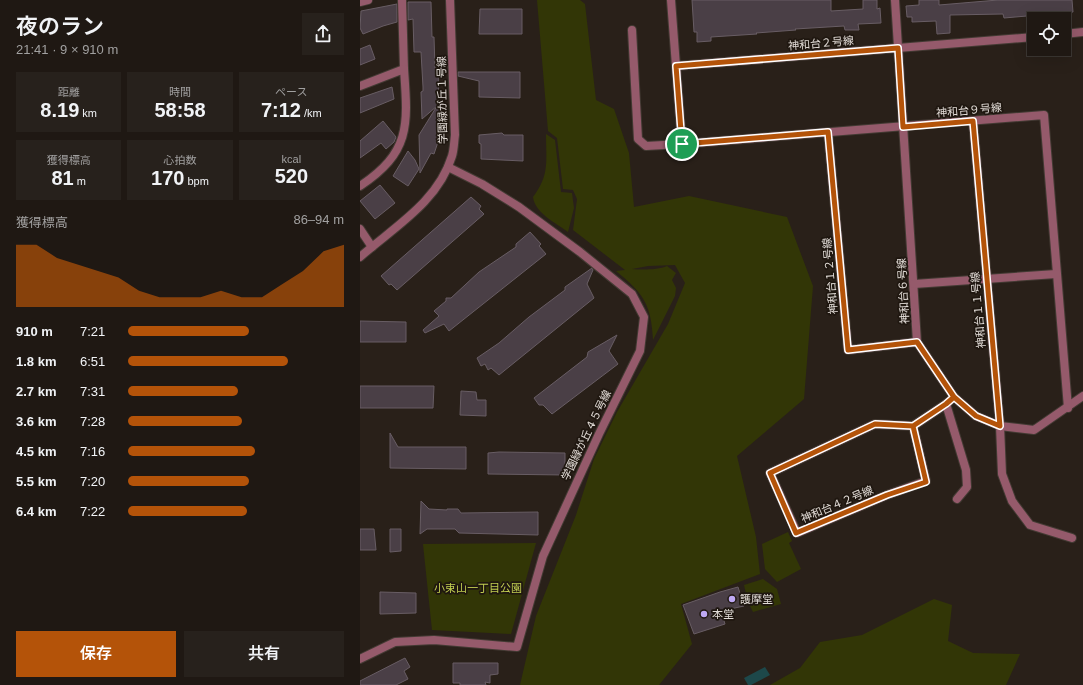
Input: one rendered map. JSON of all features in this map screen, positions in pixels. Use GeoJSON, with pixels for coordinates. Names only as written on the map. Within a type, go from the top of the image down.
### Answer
{"type":"FeatureCollection","features":[{"type":"Feature","properties":{"kind":"street"},"geometry":{"type":"LineString","coordinates":[[360,2],[368,0]]}},
{"type":"Feature","properties":{"kind":"street"},"geometry":{"type":"LineString","coordinates":[[360,186],[375,176],[390,162],[403,140],[407,108],[402,0]]}},
{"type":"Feature","properties":{"kind":"street","name":"学園緑が丘１号線"},"geometry":{"type":"LineString","coordinates":[[360,257],[422,206],[441,181],[448,167],[452,155],[455,135],[450,0]]}},
{"type":"Feature","properties":{"kind":"street"},"geometry":{"type":"LineString","coordinates":[[670,0],[682,144]]}},
{"type":"Feature","properties":{"kind":"street","name":"神和台６号線"},"geometry":{"type":"LineString","coordinates":[[895,0],[917,342]]}},
{"type":"Feature","properties":{"kind":"street","name":"神和台９号線"},"geometry":{"type":"LineString","coordinates":[[632,30],[638,139],[646,146],[1044,115],[1068,408]]}},
{"type":"Feature","properties":{"kind":"street"},"geometry":{"type":"LineString","coordinates":[[1071,33],[1083,32]]}},
{"type":"Feature","properties":{"kind":"street","name":"神和台２号線"},"geometry":{"type":"LineString","coordinates":[[676,66],[1027,38]]}},
{"type":"Feature","properties":{"kind":"street"},"geometry":{"type":"LineString","coordinates":[[360,86],[404,69]]}},
{"type":"Feature","properties":{"kind":"street","name":"神和台１１号線"},"geometry":{"type":"LineString","coordinates":[[973,121],[1000,426],[1002,474],[1012,501],[1030,525],[1072,538]]}},
{"type":"Feature","properties":{"kind":"street","name":"神和台１２号線"},"geometry":{"type":"LineString","coordinates":[[828,132],[848,350],[917,342]]}},
{"type":"Feature","properties":{"kind":"street","name":"学園緑が丘４５号線"},"geometry":{"type":"LineString","coordinates":[[360,659],[395,642],[434,640],[517,647],[543,556],[599,434],[640,351],[644,317],[632,294],[519,207],[482,184],[448,167]]}},
{"type":"Feature","properties":{"kind":"street"},"geometry":{"type":"LineString","coordinates":[[360,229],[372,246]]}},
{"type":"Feature","properties":{"kind":"street"},"geometry":{"type":"LineString","coordinates":[[914,284],[1056,274]]}},
{"type":"Feature","properties":{"kind":"street"},"geometry":{"type":"LineString","coordinates":[[917,342],[954,397],[976,416],[1000,426],[1034,430],[1068,408],[1083,396]]}},
{"type":"Feature","properties":{"kind":"street"},"geometry":{"type":"LineString","coordinates":[[913,426],[954,397]]}},
{"type":"Feature","properties":{"kind":"street"},"geometry":{"type":"LineString","coordinates":[[946,404],[966,470],[967,488],[957,500]]}},
{"type":"Feature","properties":{"kind":"street","name":"神和台４２号線"},"geometry":{"type":"LineString","coordinates":[[875,424],[913,426],[926,482],[887,495],[796,533],[770,473],[875,424]]}},
{"type":"Feature","properties":{"kind":"green space"},"geometry":{"type":"Polygon","coordinates":[[[537,0],[580,0],[585,4],[596,100],[614,109],[629,153],[634,207],[689,196],[787,217],[813,286],[804,399],[737,456],[756,537],[760,574],[681,604],[692,644],[659,685],[520,685],[536,616],[576,515],[594,459],[617,412],[668,324],[685,283],[675,265],[648,266],[632,269],[645,270],[667,266],[676,273],[672,280],[676,288],[675,296],[653,340],[648,308],[633,286],[616,271],[625,270],[573,230],[577,199],[573,190],[563,189],[557,138],[548,131],[537,0]]]}},
{"type":"Feature","properties":{"kind":"green space"},"geometry":{"type":"Polygon","coordinates":[[[546,134],[555,140],[561,192],[572,193],[574,208],[568,232],[542,213],[533,197],[545,174],[546,134]]]}},
{"type":"Feature","properties":{"kind":"green space"},"geometry":{"type":"Polygon","coordinates":[[[788,532],[792,541],[789,543],[801,569],[777,582],[765,569],[762,544],[788,532]]]}},
{"type":"Feature","properties":{"kind":"green space","name":"小束山一丁目公園"},"geometry":{"type":"Polygon","coordinates":[[[536,543],[511,634],[432,630],[423,544],[536,543]]]}},
{"type":"Feature","properties":{"kind":"green space"},"geometry":{"type":"Polygon","coordinates":[[[763,579],[777,589],[781,604],[753,612],[748,602],[744,585],[763,579]]]}},
{"type":"Feature","properties":{"kind":"green space"},"geometry":{"type":"Polygon","coordinates":[[[934,599],[952,605],[948,641],[973,653],[1020,654],[1006,685],[770,685],[800,668],[820,642],[862,635],[934,599]]]}},
{"type":"Feature","properties":{"kind":"water"},"geometry":{"type":"Polygon","coordinates":[[[765,667],[770,675],[751,685],[748,685],[744,678],[765,667]]]}},
{"type":"Feature","properties":{"kind":"building"},"geometry":{"type":"Polygon","coordinates":[[[692,0],[831,0],[831,11],[863,9],[863,0],[877,0],[877,9],[880,8],[881,23],[858,24],[859,30],[845,30],[844,26],[795,29],[796,30],[711,37],[711,41],[697,42],[697,32],[694,32],[692,0]]]}},
{"type":"Feature","properties":{"kind":"building"},"geometry":{"type":"Polygon","coordinates":[[[919,0],[939,0],[939,5],[998,0],[1072,0],[1073,12],[1027,12],[1027,16],[1004,18],[1003,14],[950,15],[950,33],[937,34],[936,21],[912,22],[912,17],[907,17],[906,6],[919,5],[919,0]]]}},
{"type":"Feature","properties":{"kind":"building"},"geometry":{"type":"Polygon","coordinates":[[[408,2],[431,2],[435,68],[438,68],[439,103],[441,100],[438,142],[434,154],[431,153],[420,173],[419,135],[437,106],[422,119],[421,92],[423,91],[423,87],[421,52],[414,52],[413,19],[408,20],[408,2]]]}},
{"type":"Feature","properties":{"kind":"building"},"geometry":{"type":"Polygon","coordinates":[[[397,4],[397,22],[363,34],[360,28],[361,11],[397,4]]]}},
{"type":"Feature","properties":{"kind":"building"},"geometry":{"type":"Polygon","coordinates":[[[480,9],[522,9],[522,34],[479,34],[480,9]]]}},
{"type":"Feature","properties":{"kind":"building"},"geometry":{"type":"Polygon","coordinates":[[[370,45],[375,59],[360,65],[360,49],[370,45]]]}},
{"type":"Feature","properties":{"kind":"building"},"geometry":{"type":"Polygon","coordinates":[[[458,72],[520,72],[520,98],[479,97],[479,81],[458,76],[458,72]]]}},
{"type":"Feature","properties":{"kind":"building"},"geometry":{"type":"Polygon","coordinates":[[[392,87],[394,99],[360,113],[360,98],[392,87]]]}},
{"type":"Feature","properties":{"kind":"building"},"geometry":{"type":"Polygon","coordinates":[[[383,121],[396,137],[394,142],[386,149],[381,143],[360,158],[360,141],[383,121]]]}},
{"type":"Feature","properties":{"kind":"building"},"geometry":{"type":"Polygon","coordinates":[[[502,133],[504,135],[523,135],[523,161],[481,159],[481,144],[479,143],[479,135],[502,133]]]}},
{"type":"Feature","properties":{"kind":"building"},"geometry":{"type":"Polygon","coordinates":[[[408,151],[415,160],[419,169],[408,186],[393,176],[408,151]]]}},
{"type":"Feature","properties":{"kind":"building"},"geometry":{"type":"Polygon","coordinates":[[[380,185],[395,203],[375,219],[360,201],[380,185]]]}},
{"type":"Feature","properties":{"kind":"building"},"geometry":{"type":"Polygon","coordinates":[[[471,197],[481,206],[479,209],[484,214],[397,290],[391,284],[389,285],[381,276],[471,197]]]}},
{"type":"Feature","properties":{"kind":"building"},"geometry":{"type":"Polygon","coordinates":[[[530,232],[541,244],[539,246],[546,254],[449,331],[444,324],[425,333],[423,330],[439,316],[434,311],[446,301],[446,298],[451,298],[479,272],[516,247],[516,244],[530,232]]]}},
{"type":"Feature","properties":{"kind":"building"},"geometry":{"type":"Polygon","coordinates":[[[592,268],[593,270],[587,284],[594,298],[499,375],[491,368],[488,370],[485,364],[481,366],[477,358],[499,343],[529,317],[565,290],[565,287],[592,268]]]}},
{"type":"Feature","properties":{"kind":"building"},"geometry":{"type":"Polygon","coordinates":[[[360,321],[406,322],[406,342],[360,342],[360,321]]]}},
{"type":"Feature","properties":{"kind":"building"},"geometry":{"type":"Polygon","coordinates":[[[617,335],[609,351],[618,364],[552,414],[543,405],[539,405],[534,398],[587,357],[588,352],[617,335]]]}},
{"type":"Feature","properties":{"kind":"building"},"geometry":{"type":"Polygon","coordinates":[[[360,386],[434,386],[433,408],[360,408],[360,386]]]}},
{"type":"Feature","properties":{"kind":"building"},"geometry":{"type":"Polygon","coordinates":[[[461,391],[476,392],[477,400],[486,400],[486,416],[460,415],[461,391]]]}},
{"type":"Feature","properties":{"kind":"building"},"geometry":{"type":"Polygon","coordinates":[[[390,433],[398,447],[466,447],[466,469],[390,468],[390,433]]]}},
{"type":"Feature","properties":{"kind":"building"},"geometry":{"type":"Polygon","coordinates":[[[488,453],[565,453],[565,475],[488,474],[488,453]]]}},
{"type":"Feature","properties":{"kind":"building"},"geometry":{"type":"Polygon","coordinates":[[[421,501],[429,509],[458,509],[461,513],[538,512],[538,535],[459,533],[455,529],[427,529],[420,534],[421,501]]]}},
{"type":"Feature","properties":{"kind":"building"},"geometry":{"type":"Polygon","coordinates":[[[360,529],[374,529],[376,550],[360,550],[360,529]]]}},
{"type":"Feature","properties":{"kind":"building"},"geometry":{"type":"Polygon","coordinates":[[[390,529],[401,529],[401,551],[390,552],[390,529]]]}},
{"type":"Feature","properties":{"kind":"building","name":"本堂"},"geometry":{"type":"Polygon","coordinates":[[[738,587],[744,606],[721,611],[725,624],[694,634],[683,605],[738,587]]]}},
{"type":"Feature","properties":{"kind":"building"},"geometry":{"type":"Polygon","coordinates":[[[380,592],[416,593],[416,613],[380,614],[380,592]]]}},
{"type":"Feature","properties":{"kind":"building"},"geometry":{"type":"Polygon","coordinates":[[[405,658],[410,667],[404,671],[408,679],[396,685],[360,685],[360,681],[405,658]]]}},
{"type":"Feature","properties":{"kind":"building"},"geometry":{"type":"Polygon","coordinates":[[[453,663],[498,663],[498,674],[490,675],[490,683],[485,682],[486,685],[460,685],[460,683],[453,683],[453,663]]]}},
{"type":"Feature","properties":{"kind":"place","name":"護摩堂"},"geometry":{"type":"Point","coordinates":[732,599]}},
{"type":"Feature","properties":{"kind":"place","name":"本堂"},"geometry":{"type":"Point","coordinates":[704,614]}},
{"type":"Feature","properties":{"kind":"route"},"geometry":{"type":"LineString","coordinates":[[682,144],[676,66],[898,48],[903,127],[973,121],[1000,426],[976,416],[954,397],[946,404],[913,426],[875,424],[770,473],[796,533],[887,495],[926,482],[913,426],[954,397],[917,342],[848,350],[828,132],[682,144]]}}]}
